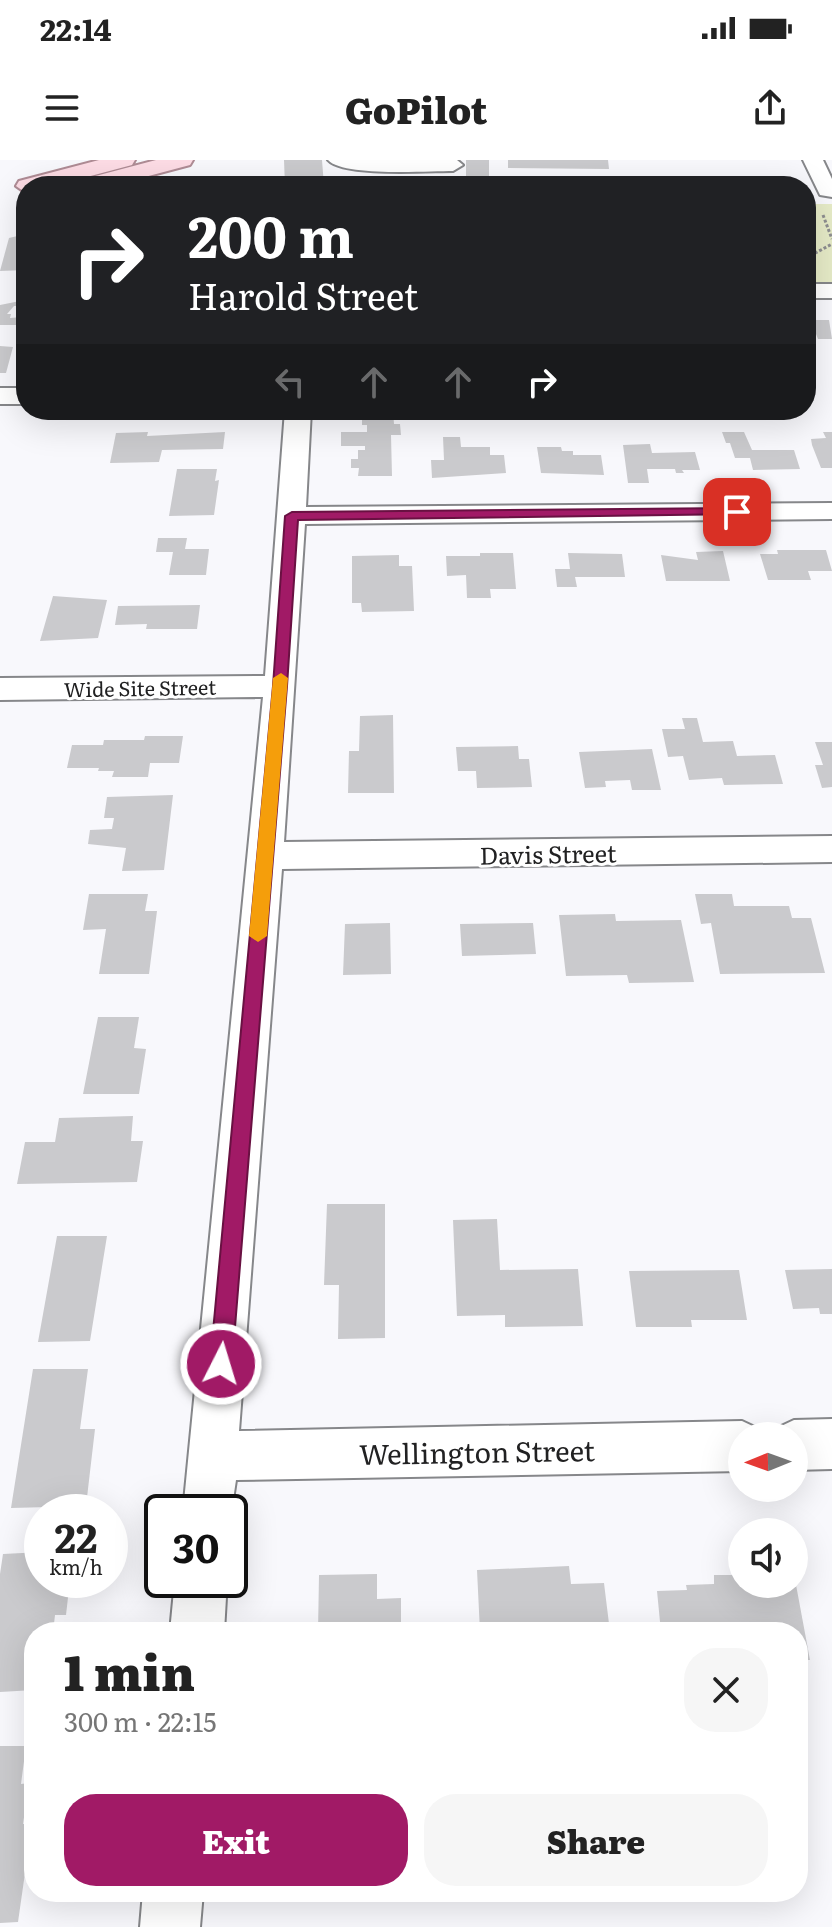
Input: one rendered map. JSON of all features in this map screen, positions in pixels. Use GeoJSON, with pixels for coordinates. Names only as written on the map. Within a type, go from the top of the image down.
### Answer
{"type":"FeatureCollection","features":[{"type":"Feature","properties":{"kind":"main road"},"geometry":{"type":"LineString","coordinates":[[76,176],[124,160]]}},
{"type":"Feature","properties":{"kind":"main road"},"geometry":{"type":"LineString","coordinates":[[123,176],[182,160]]}},
{"type":"Feature","properties":{"kind":"street"},"geometry":{"type":"LineString","coordinates":[[338,160],[348,163],[453,165]]}},
{"type":"Feature","properties":{"kind":"street"},"geometry":{"type":"LineString","coordinates":[[813,160],[829,191]]}},
{"type":"Feature","properties":{"kind":"street"},"geometry":{"type":"LineString","coordinates":[[210,1494],[280,686],[297,420]]}},
{"type":"Feature","properties":{"kind":"street"},"geometry":{"type":"LineString","coordinates":[[292,516],[832,511]]}},
{"type":"Feature","properties":{"kind":"street","name":"Wide Site Street"},"geometry":{"type":"LineString","coordinates":[[0,689],[280,686]]}},
{"type":"Feature","properties":{"kind":"street","name":"Davis Street"},"geometry":{"type":"LineString","coordinates":[[265,856],[832,849]]}},
{"type":"Feature","properties":{"kind":"street"},"geometry":{"type":"LineString","coordinates":[[808,1445],[832,1444]]}},
{"type":"Feature","properties":{"kind":"street","name":"Wellington Street"},"geometry":{"type":"LineString","coordinates":[[213,1456],[728,1446]]}},
{"type":"Feature","properties":{"kind":"street"},"geometry":{"type":"LineString","coordinates":[[198,1622],[200,1598]]}},
{"type":"Feature","properties":{"kind":"street"},"geometry":{"type":"LineString","coordinates":[[170,1927],[172,1902]]}},
{"type":"Feature","properties":{"kind":"green space"},"geometry":{"type":"Polygon","coordinates":[[[816,204],[832,204],[832,283],[816,284],[816,204]]]}},
{"type":"Feature","properties":{"kind":"building"},"geometry":{"type":"Polygon","coordinates":[[[284,160],[322,160],[323,176],[285,176],[284,160]]]}},
{"type":"Feature","properties":{"kind":"building"},"geometry":{"type":"Polygon","coordinates":[[[466,160],[489,160],[489,176],[466,176],[466,160]]]}},
{"type":"Feature","properties":{"kind":"building"},"geometry":{"type":"Polygon","coordinates":[[[508,160],[608,160],[609,169],[508,168],[508,160]]]}},
{"type":"Feature","properties":{"kind":"building"},"geometry":{"type":"Polygon","coordinates":[[[16,236],[16,270],[0,271],[9,238],[16,236]]]}},
{"type":"Feature","properties":{"kind":"building"},"geometry":{"type":"Polygon","coordinates":[[[16,302],[16,306],[7,314],[11,314],[10,318],[16,318],[16,325],[0,325],[0,305],[16,302]]]}},
{"type":"Feature","properties":{"kind":"building"},"geometry":{"type":"Polygon","coordinates":[[[816,320],[829,320],[832,339],[818,339],[816,320]]]}},
{"type":"Feature","properties":{"kind":"building"},"geometry":{"type":"Polygon","coordinates":[[[0,346],[13,347],[6,373],[0,373],[0,346]]]}},
{"type":"Feature","properties":{"kind":"building"},"geometry":{"type":"Polygon","coordinates":[[[362,420],[394,420],[394,424],[400,424],[401,435],[391,435],[392,476],[358,476],[359,468],[351,468],[351,459],[358,459],[358,450],[365,450],[365,446],[341,446],[341,432],[367,432],[367,425],[362,425],[362,420]]]}},
{"type":"Feature","properties":{"kind":"building"},"geometry":{"type":"Polygon","coordinates":[[[148,432],[147,436],[225,432],[223,449],[162,450],[159,462],[110,463],[116,433],[148,432]]]}},
{"type":"Feature","properties":{"kind":"building"},"geometry":{"type":"Polygon","coordinates":[[[722,432],[744,432],[752,450],[794,450],[800,469],[753,470],[750,458],[735,458],[722,432]]]}},
{"type":"Feature","properties":{"kind":"building"},"geometry":{"type":"Polygon","coordinates":[[[823,432],[832,432],[832,468],[821,468],[812,445],[811,439],[826,438],[823,432]]]}},
{"type":"Feature","properties":{"kind":"building"},"geometry":{"type":"Polygon","coordinates":[[[443,437],[460,437],[461,447],[490,447],[490,455],[504,455],[506,473],[432,478],[431,460],[444,460],[443,437]]]}},
{"type":"Feature","properties":{"kind":"building"},"geometry":{"type":"Polygon","coordinates":[[[650,444],[652,453],[695,452],[700,470],[676,473],[675,469],[647,469],[649,483],[628,483],[623,445],[650,444]]]}},
{"type":"Feature","properties":{"kind":"building"},"geometry":{"type":"Polygon","coordinates":[[[537,447],[561,447],[562,451],[573,451],[573,455],[601,455],[604,475],[541,473],[537,447]]]}},
{"type":"Feature","properties":{"kind":"building"},"geometry":{"type":"Polygon","coordinates":[[[177,469],[217,469],[215,481],[219,480],[214,515],[169,516],[177,469]]]}},
{"type":"Feature","properties":{"kind":"building"},"geometry":{"type":"Polygon","coordinates":[[[158,538],[187,538],[185,549],[209,549],[206,575],[169,575],[173,552],[156,552],[158,538]]]}},
{"type":"Feature","properties":{"kind":"building"},"geometry":{"type":"Polygon","coordinates":[[[777,550],[826,550],[832,571],[808,571],[811,580],[768,580],[760,554],[778,554],[777,550]]]}},
{"type":"Feature","properties":{"kind":"building"},"geometry":{"type":"Polygon","coordinates":[[[723,551],[730,581],[666,581],[661,555],[698,560],[696,552],[723,551]]]}},
{"type":"Feature","properties":{"kind":"building"},"geometry":{"type":"Polygon","coordinates":[[[480,553],[513,553],[516,589],[490,589],[491,598],[467,598],[466,575],[447,576],[446,556],[480,556],[480,553]]]}},
{"type":"Feature","properties":{"kind":"building"},"geometry":{"type":"Polygon","coordinates":[[[568,553],[622,554],[625,577],[575,577],[577,587],[557,587],[555,569],[570,569],[568,553]]]}},
{"type":"Feature","properties":{"kind":"building"},"geometry":{"type":"Polygon","coordinates":[[[399,555],[399,566],[412,566],[414,611],[362,612],[361,603],[352,603],[352,556],[399,555]]]}},
{"type":"Feature","properties":{"kind":"building"},"geometry":{"type":"Polygon","coordinates":[[[53,596],[107,600],[98,638],[40,641],[53,596]]]}},
{"type":"Feature","properties":{"kind":"building"},"geometry":{"type":"Polygon","coordinates":[[[200,605],[197,629],[146,629],[147,624],[115,625],[118,606],[200,605]]]}},
{"type":"Feature","properties":{"kind":"building"},"geometry":{"type":"Polygon","coordinates":[[[393,715],[394,793],[348,793],[349,751],[359,751],[360,716],[393,715]]]}},
{"type":"Feature","properties":{"kind":"building"},"geometry":{"type":"Polygon","coordinates":[[[682,718],[697,718],[703,742],[733,741],[737,756],[775,755],[783,784],[724,785],[722,778],[689,780],[683,756],[668,757],[662,729],[685,729],[682,718]]]}},
{"type":"Feature","properties":{"kind":"building"},"geometry":{"type":"Polygon","coordinates":[[[145,736],[183,736],[179,763],[150,763],[148,777],[112,777],[114,771],[67,768],[72,745],[103,745],[104,740],[144,740],[145,736]]]}},
{"type":"Feature","properties":{"kind":"building"},"geometry":{"type":"Polygon","coordinates":[[[815,742],[832,742],[832,787],[822,788],[815,765],[823,765],[815,742]]]}},
{"type":"Feature","properties":{"kind":"building"},"geometry":{"type":"Polygon","coordinates":[[[518,746],[519,759],[529,759],[532,787],[477,788],[476,771],[458,771],[456,747],[518,746]]]}},
{"type":"Feature","properties":{"kind":"building"},"geometry":{"type":"Polygon","coordinates":[[[652,749],[661,790],[632,790],[630,780],[605,781],[606,787],[585,788],[579,752],[652,749]]]}},
{"type":"Feature","properties":{"kind":"building"},"geometry":{"type":"Polygon","coordinates":[[[173,795],[164,870],[122,871],[126,848],[88,844],[90,830],[112,829],[114,818],[104,818],[107,797],[173,795]]]}},
{"type":"Feature","properties":{"kind":"building"},"geometry":{"type":"Polygon","coordinates":[[[89,894],[148,894],[145,911],[157,911],[149,974],[99,974],[106,929],[83,930],[89,894]]]}},
{"type":"Feature","properties":{"kind":"building"},"geometry":{"type":"Polygon","coordinates":[[[695,894],[732,894],[734,906],[789,906],[792,918],[811,918],[825,973],[720,974],[711,923],[701,924],[695,894]]]}},
{"type":"Feature","properties":{"kind":"building"},"geometry":{"type":"Polygon","coordinates":[[[615,914],[616,921],[681,920],[694,982],[629,983],[627,975],[566,976],[559,915],[615,914]]]}},
{"type":"Feature","properties":{"kind":"building"},"geometry":{"type":"Polygon","coordinates":[[[390,923],[391,974],[343,975],[345,924],[390,923]]]}},
{"type":"Feature","properties":{"kind":"building"},"geometry":{"type":"Polygon","coordinates":[[[533,923],[536,954],[462,956],[460,924],[533,923]]]}},
{"type":"Feature","properties":{"kind":"building"},"geometry":{"type":"Polygon","coordinates":[[[98,1017],[139,1017],[134,1048],[146,1049],[139,1094],[83,1094],[98,1017]]]}},
{"type":"Feature","properties":{"kind":"building"},"geometry":{"type":"Polygon","coordinates":[[[133,1116],[131,1141],[143,1141],[137,1182],[17,1184],[25,1142],[55,1142],[59,1118],[133,1116]]]}},
{"type":"Feature","properties":{"kind":"building"},"geometry":{"type":"Polygon","coordinates":[[[327,1204],[385,1204],[385,1338],[338,1339],[339,1285],[324,1285],[327,1204]]]}},
{"type":"Feature","properties":{"kind":"building"},"geometry":{"type":"Polygon","coordinates":[[[497,1219],[500,1270],[578,1269],[583,1326],[505,1327],[505,1315],[457,1316],[453,1220],[497,1219]]]}},
{"type":"Feature","properties":{"kind":"building"},"geometry":{"type":"Polygon","coordinates":[[[57,1236],[107,1236],[90,1341],[38,1342],[57,1236]]]}},
{"type":"Feature","properties":{"kind":"building"},"geometry":{"type":"Polygon","coordinates":[[[832,1269],[832,1314],[820,1314],[819,1308],[793,1309],[785,1270],[832,1269]]]}},
{"type":"Feature","properties":{"kind":"building"},"geometry":{"type":"Polygon","coordinates":[[[739,1270],[747,1320],[691,1320],[692,1327],[636,1327],[629,1271],[739,1270]]]}},
{"type":"Feature","properties":{"kind":"building"},"geometry":{"type":"Polygon","coordinates":[[[33,1369],[88,1369],[80,1429],[95,1429],[87,1494],[24,1494],[24,1508],[11,1508],[33,1369]]]}},
{"type":"Feature","properties":{"kind":"building"},"geometry":{"type":"Polygon","coordinates":[[[24,1553],[24,1598],[68,1598],[66,1615],[55,1615],[54,1622],[24,1622],[24,1691],[0,1692],[0,1574],[3,1554],[24,1553]]]}},
{"type":"Feature","properties":{"kind":"building"},"geometry":{"type":"Polygon","coordinates":[[[569,1566],[571,1584],[604,1583],[609,1622],[480,1622],[477,1570],[569,1566]]]}},
{"type":"Feature","properties":{"kind":"building"},"geometry":{"type":"Polygon","coordinates":[[[377,1574],[377,1599],[401,1598],[401,1622],[318,1622],[319,1575],[377,1574]]]}},
{"type":"Feature","properties":{"kind":"building"},"geometry":{"type":"Polygon","coordinates":[[[714,1575],[728,1575],[728,1598],[798,1598],[803,1622],[660,1622],[657,1591],[687,1590],[686,1585],[714,1584],[714,1575]]]}},
{"type":"Feature","properties":{"kind":"building"},"geometry":{"type":"Polygon","coordinates":[[[0,1746],[24,1746],[21,1784],[24,1784],[24,1880],[18,1922],[0,1923],[0,1746]]]}},
{"type":"Feature","properties":{"kind":"slow traffic"},"geometry":{"type":"LineString","coordinates":[[258,936],[281,678]]}},
{"type":"Feature","properties":{"kind":"route"},"geometry":{"type":"LineString","coordinates":[[221,1364],[292,516],[737,512]]}}]}
